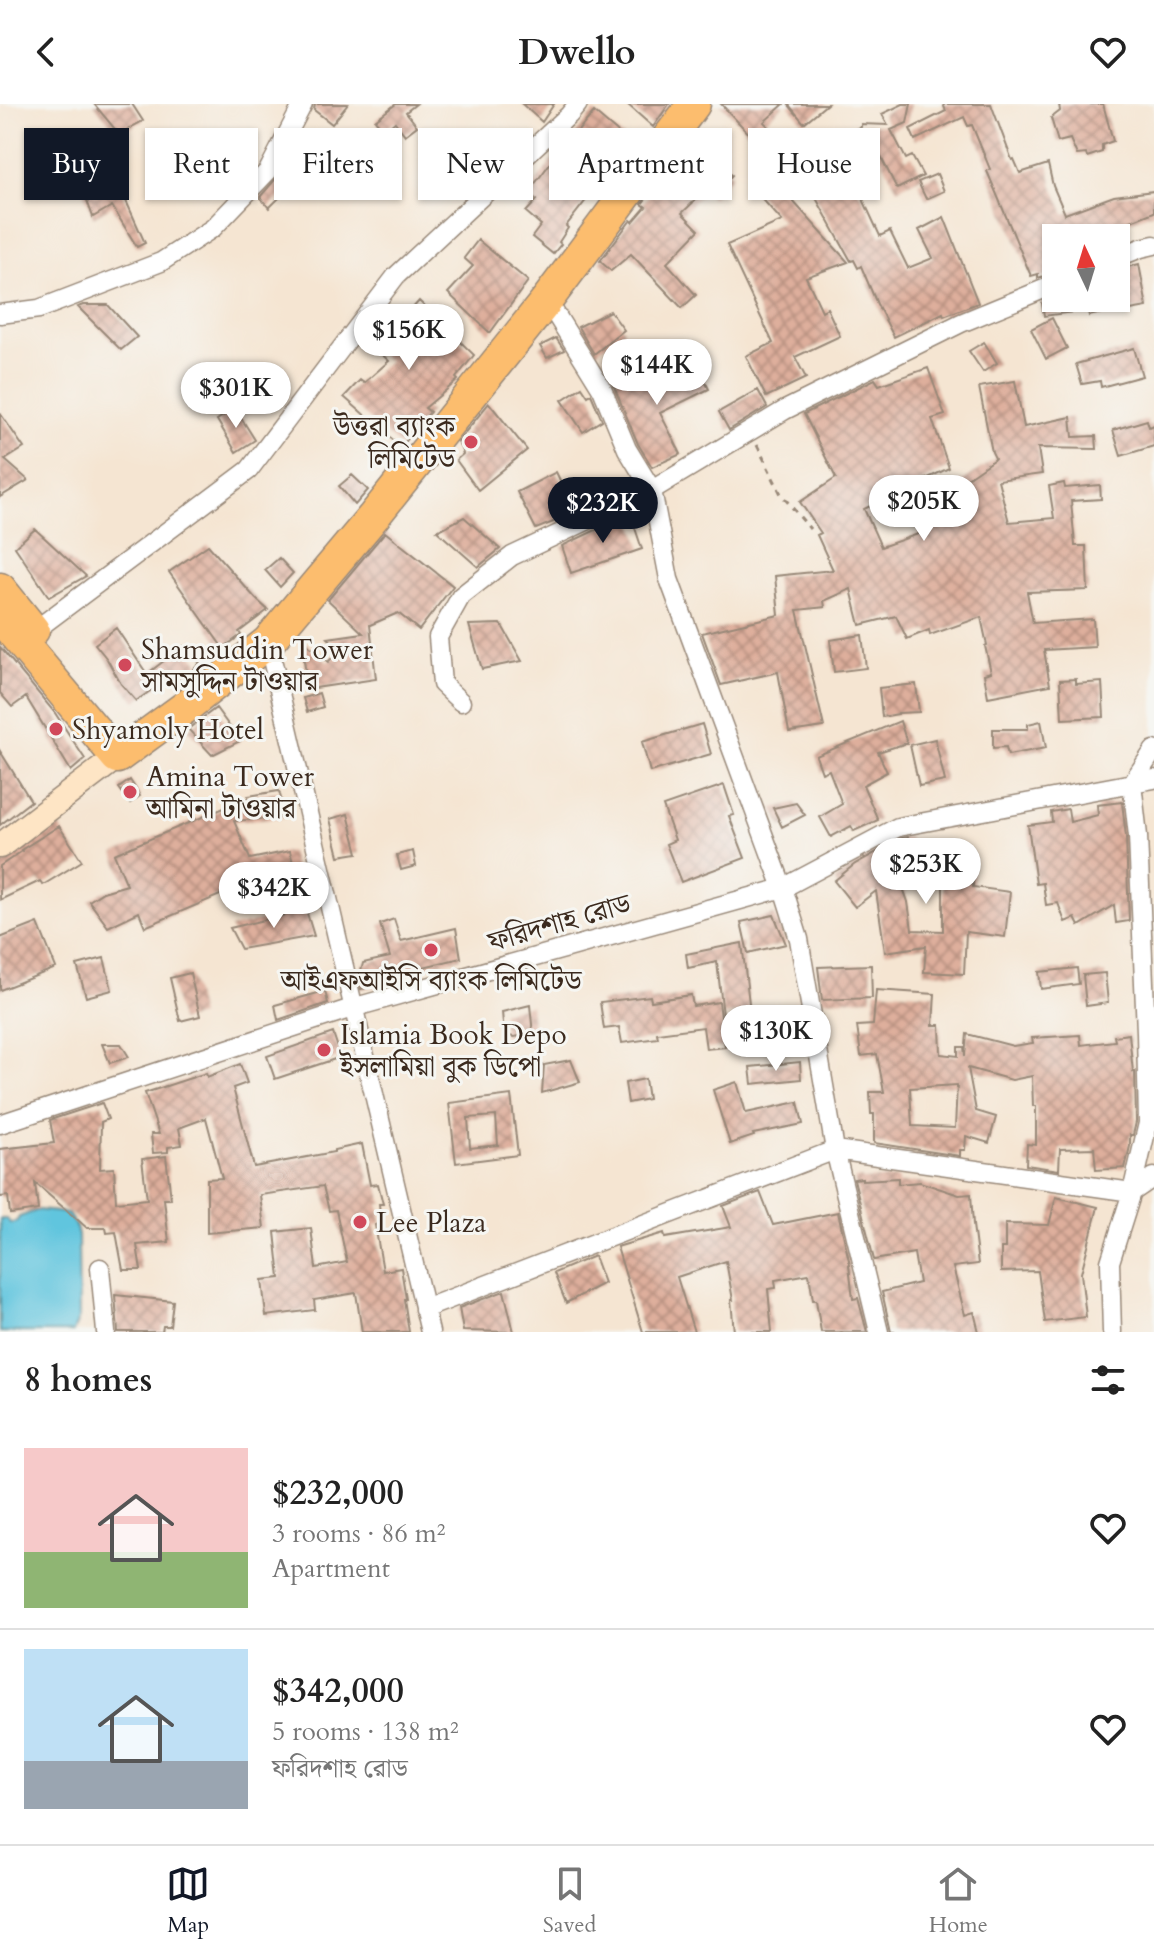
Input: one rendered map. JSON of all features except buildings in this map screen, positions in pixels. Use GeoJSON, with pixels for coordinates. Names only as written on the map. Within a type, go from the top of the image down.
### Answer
{"type":"FeatureCollection","features":[{"type":"Feature","properties":{"kind":"highway"},"geometry":{"type":"LineString","coordinates":[[126,750],[268,642],[374,516],[547,300],[694,104]]}},
{"type":"Feature","properties":{"kind":"highway"},"geometry":{"type":"LineString","coordinates":[[0,589],[126,750]]}},
{"type":"Feature","properties":{"kind":"highway"},"geometry":{"type":"LineString","coordinates":[[0,617],[126,750]]}},
{"type":"Feature","properties":{"kind":"main road"},"geometry":{"type":"LineString","coordinates":[[0,846],[126,750]]}},
{"type":"Feature","properties":{"kind":"street"},"geometry":{"type":"LineString","coordinates":[[0,314],[39,309],[161,262],[213,228],[268,171],[303,104]]}},
{"type":"Feature","properties":{"kind":"street"},"geometry":{"type":"LineString","coordinates":[[34,631],[249,470],[396,276],[578,104]]}},
{"type":"Feature","properties":{"kind":"street"},"geometry":{"type":"LineString","coordinates":[[1130,252],[1154,245]]}},
{"type":"Feature","properties":{"kind":"street"},"geometry":{"type":"LineString","coordinates":[[461,702],[442,684],[438,637],[461,596],[512,556],[652,490],[785,410],[961,323],[1042,290]]}},
{"type":"Feature","properties":{"kind":"street"},"geometry":{"type":"LineString","coordinates":[[547,300],[602,389],[627,449],[652,490],[669,579],[783,888],[799,939],[835,1150],[879,1332]]}},
{"type":"Feature","properties":{"kind":"street"},"geometry":{"type":"LineString","coordinates":[[268,642],[430,1332]]}},
{"type":"Feature","properties":{"kind":"street"},"geometry":{"type":"LineString","coordinates":[[1112,1332],[1110,1262],[1132,1192],[1148,1123],[1138,836],[1132,783],[1154,750]]}},
{"type":"Feature","properties":{"kind":"street","name":"ফরিদশাহ রোড"},"geometry":{"type":"LineString","coordinates":[[0,1124],[352,1008],[783,888],[898,827],[1154,779]]}},
{"type":"Feature","properties":{"kind":"street"},"geometry":{"type":"LineString","coordinates":[[424,1309],[835,1150],[1132,1192],[1154,1177]]}},
{"type":"Feature","properties":{"kind":"street"},"geometry":{"type":"LineString","coordinates":[[100,1268],[106,1332]]}},
{"type":"Feature","properties":{"kind":"path"},"geometry":{"type":"LineString","coordinates":[[750,431],[781,494],[810,529]]}},
{"type":"Feature","properties":{"kind":"water"},"geometry":{"type":"Polygon","coordinates":[[[38,1210],[67,1213],[76,1227],[79,1317],[73,1332],[0,1332],[0,1219],[7,1219],[11,1224],[19,1217],[38,1210]]]}},
{"type":"Feature","properties":{"kind":"place","name":"উত্তরা ব্যাংক লিমিটেড"},"geometry":{"type":"Point","coordinates":[471,442]}},
{"type":"Feature","properties":{"kind":"place","name":"Shamsuddin Tower সামসুদ্দিন টাওয়ার"},"geometry":{"type":"Point","coordinates":[125,665]}},
{"type":"Feature","properties":{"kind":"place","name":"Shyamoly Hotel"},"geometry":{"type":"Point","coordinates":[56,729]}},
{"type":"Feature","properties":{"kind":"place","name":"Amina Tower আমিনা টাওয়ার"},"geometry":{"type":"Point","coordinates":[130,792]}},
{"type":"Feature","properties":{"kind":"place","name":"আইএফআইসি ব্যাংক লিমিটেড"},"geometry":{"type":"Point","coordinates":[431,950]}},
{"type":"Feature","properties":{"kind":"place","name":"Islamia Book Depo ইসলামিয়া বুক ডিপো"},"geometry":{"type":"Point","coordinates":[324,1050]}},
{"type":"Feature","properties":{"kind":"place","name":"Lee Plaza"},"geometry":{"type":"Point","coordinates":[360,1222]}}]}
